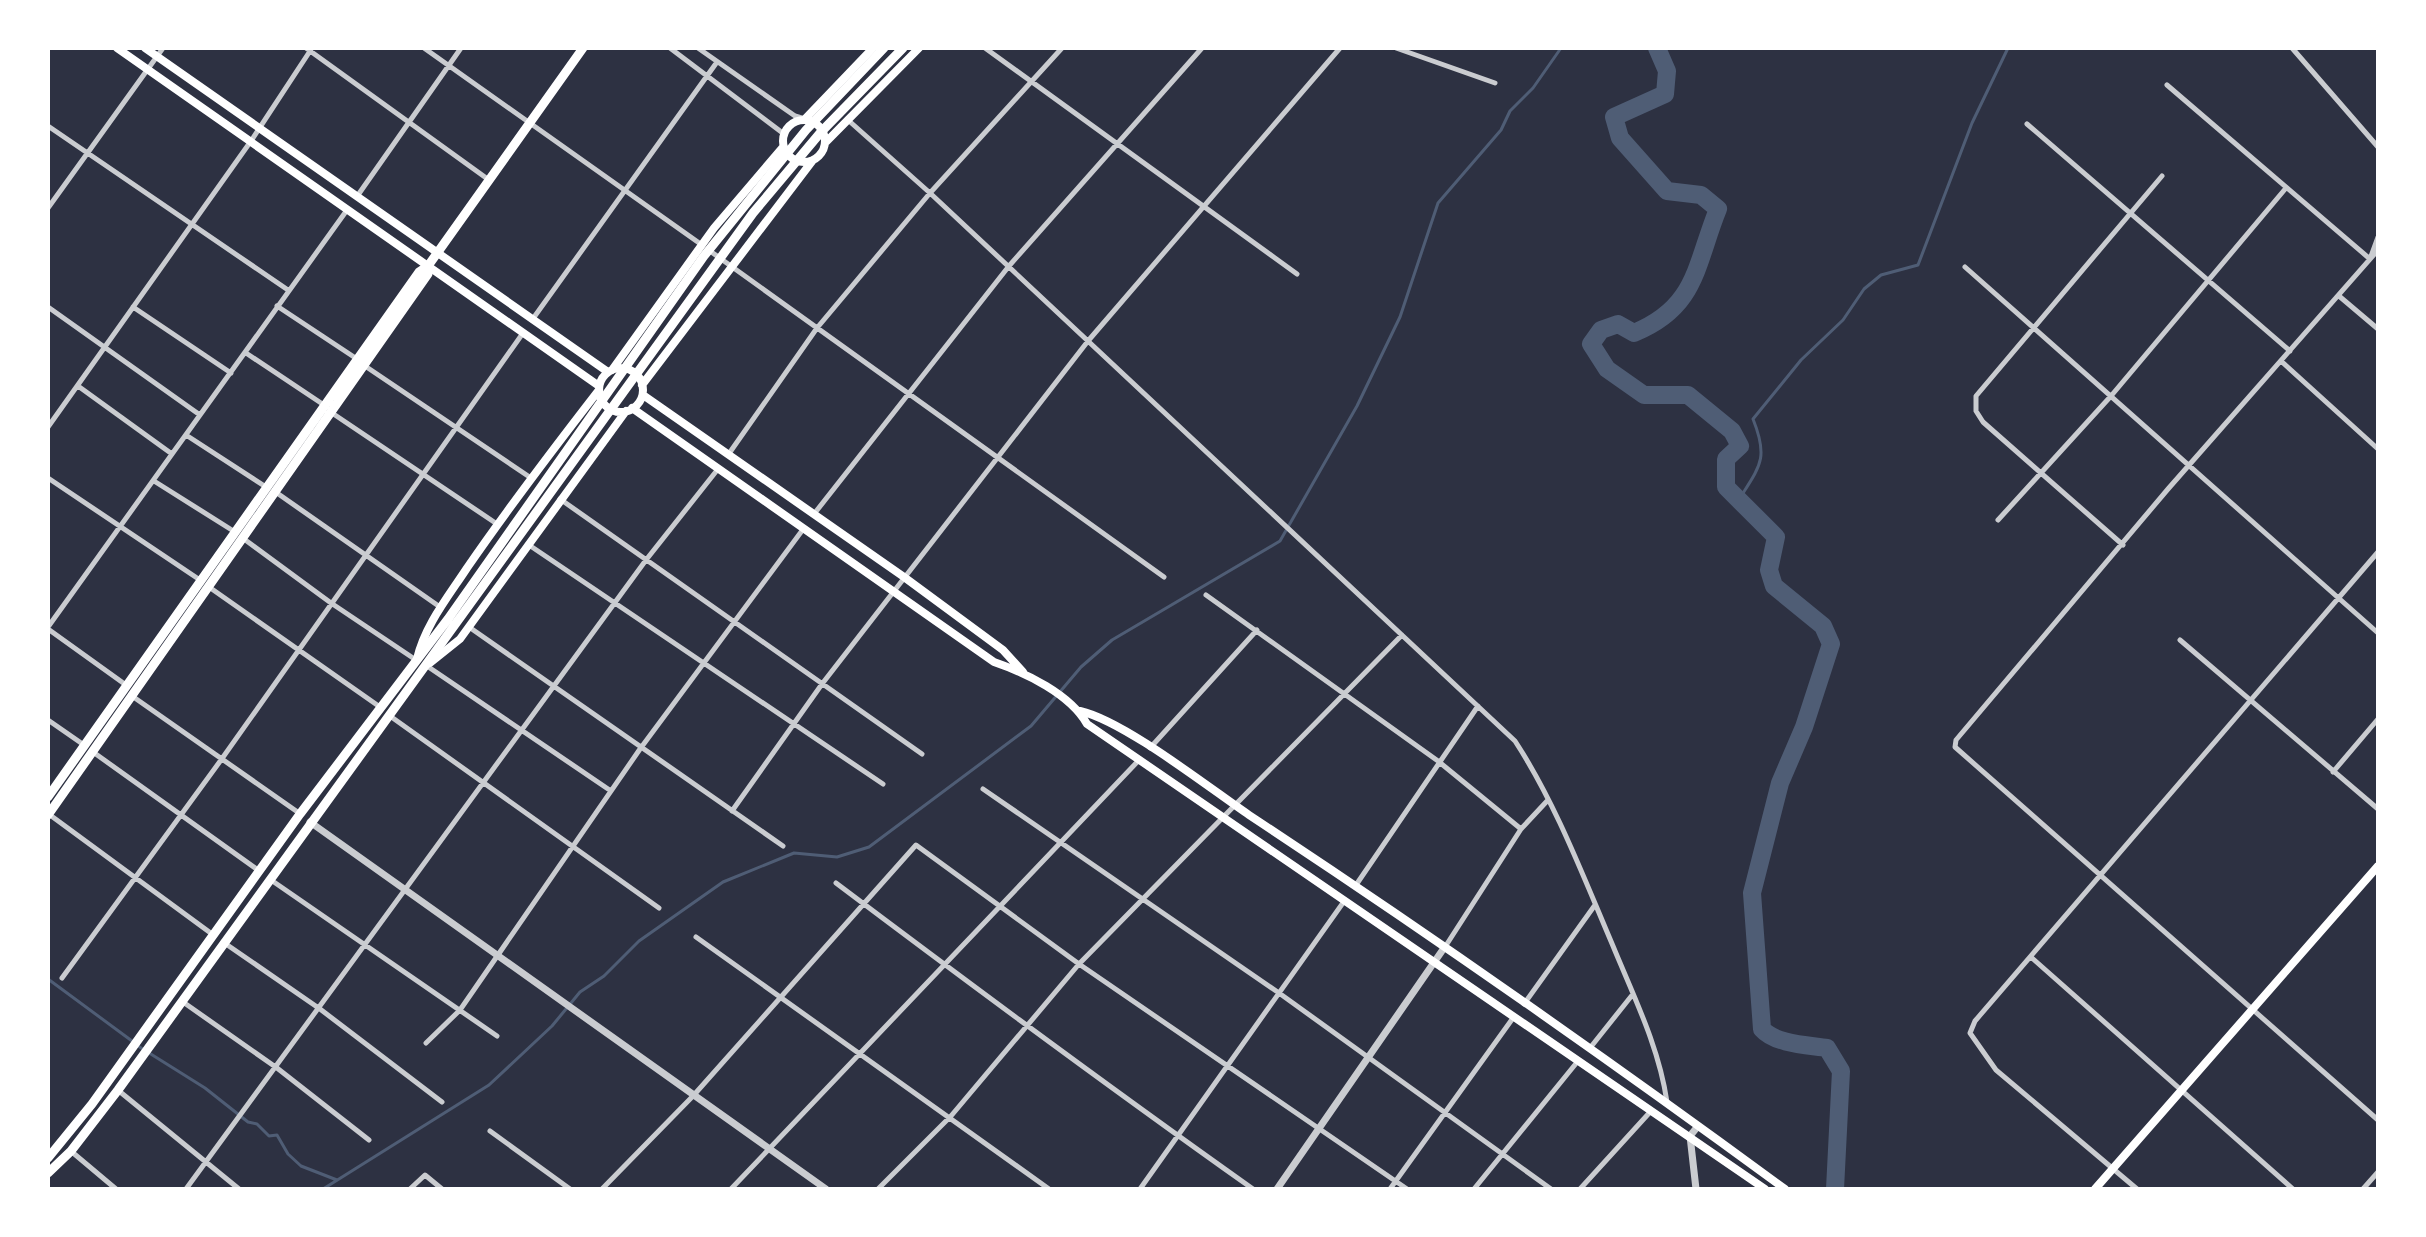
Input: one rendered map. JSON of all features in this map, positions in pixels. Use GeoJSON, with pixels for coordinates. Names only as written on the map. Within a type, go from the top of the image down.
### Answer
{"type":"FeatureCollection","features":[{"type":"Feature","properties":{"kind":"main road"},"geometry":{"type":"LineString","coordinates":[[117,48],[599,388],[605,406],[629,410],[894,589],[994,662],[1024,672]]}},
{"type":"Feature","properties":{"kind":"main road"},"geometry":{"type":"LineString","coordinates":[[145,48],[160,52],[532,320],[610,371],[633,372],[642,390],[728,455],[904,577],[1003,650],[1024,672],[1067,703],[1095,715],[1149,749],[1356,885],[1667,1102],[1785,1189]]}},
{"type":"Feature","properties":{"kind":"main road"},"geometry":{"type":"LineString","coordinates":[[48,814],[127,685],[205,584],[361,363],[428,274],[428,266],[583,48]]}},
{"type":"Feature","properties":{"kind":"main road"},"geometry":{"type":"LineString","coordinates":[[416,660],[422,637],[498,524],[701,245],[783,147],[784,134],[792,123],[805,119],[873,48]]}},
{"type":"Feature","properties":{"kind":"main road"},"geometry":{"type":"LineString","coordinates":[[48,1158],[129,1053],[300,814],[416,660],[704,256],[806,130],[884,48]]}},
{"type":"Feature","properties":{"kind":"main road"},"geometry":{"type":"LineString","coordinates":[[48,1173],[71,1151],[118,1090],[753,213],[821,132],[903,48]]}},
{"type":"Feature","properties":{"kind":"main road"},"geometry":{"type":"LineString","coordinates":[[427,666],[460,639],[560,498],[629,410],[730,266],[824,150],[826,142],[919,48]]}},
{"type":"Feature","properties":{"kind":"main road"},"geometry":{"type":"LineString","coordinates":[[805,119],[822,129],[826,142]]}},
{"type":"Feature","properties":{"kind":"main road"},"geometry":{"type":"LineString","coordinates":[[783,147],[799,162],[813,160]]}},
{"type":"Feature","properties":{"kind":"main road"},"geometry":{"type":"LineString","coordinates":[[48,797],[132,696],[205,584]]}},
{"type":"Feature","properties":{"kind":"main road"},"geometry":{"type":"LineString","coordinates":[[1080,711],[1087,724],[1436,960],[1765,1189]]}},
{"type":"Feature","properties":{"kind":"main road"},"geometry":{"type":"LineString","coordinates":[[2095,1189],[2378,866]]}},
{"type":"Feature","properties":{"kind":"street"},"geometry":{"type":"LineString","coordinates":[[424,48],[1164,577]]}},
{"type":"Feature","properties":{"kind":"street"},"geometry":{"type":"LineString","coordinates":[[358,195],[461,48]]}},
{"type":"Feature","properties":{"kind":"street"},"geometry":{"type":"LineString","coordinates":[[670,48],[784,134]]}},
{"type":"Feature","properties":{"kind":"street"},"geometry":{"type":"LineString","coordinates":[[698,48],[795,116],[805,119]]}},
{"type":"Feature","properties":{"kind":"street"},"geometry":{"type":"LineString","coordinates":[[707,55],[712,48]]}},
{"type":"Feature","properties":{"kind":"street"},"geometry":{"type":"LineString","coordinates":[[985,48],[1297,274]]}},
{"type":"Feature","properties":{"kind":"street"},"geometry":{"type":"LineString","coordinates":[[728,455],[817,328],[930,193],[1062,48]]}},
{"type":"Feature","properties":{"kind":"street"},"geometry":{"type":"LineString","coordinates":[[814,514],[906,393],[1009,266],[1202,48]]}},
{"type":"Feature","properties":{"kind":"street"},"geometry":{"type":"LineString","coordinates":[[732,811],[822,684],[1088,341],[1340,48]]}},
{"type":"Feature","properties":{"kind":"street"},"geometry":{"type":"LineString","coordinates":[[1396,48],[1495,83]]}},
{"type":"Feature","properties":{"kind":"street"},"geometry":{"type":"LineString","coordinates":[[2292,48],[2378,147]]}},
{"type":"Feature","properties":{"kind":"street"},"geometry":{"type":"LineString","coordinates":[[48,427],[51,417],[78,386],[251,141],[309,49],[489,180]]}},
{"type":"Feature","properties":{"kind":"street"},"geometry":{"type":"LineString","coordinates":[[48,208],[160,52]]}},
{"type":"Feature","properties":{"kind":"street"},"geometry":{"type":"LineString","coordinates":[[532,320],[717,62]]}},
{"type":"Feature","properties":{"kind":"street"},"geometry":{"type":"LineString","coordinates":[[2167,85],[2370,259]]}},
{"type":"Feature","properties":{"kind":"street"},"geometry":{"type":"LineString","coordinates":[[848,120],[1009,266],[1515,741],[1548,800],[1660,1058],[1667,1102]]}},
{"type":"Feature","properties":{"kind":"street"},"geometry":{"type":"LineString","coordinates":[[2027,124],[2290,351]]}},
{"type":"Feature","properties":{"kind":"street"},"geometry":{"type":"LineString","coordinates":[[48,126],[288,290]]}},
{"type":"Feature","properties":{"kind":"street"},"geometry":{"type":"LineString","coordinates":[[2123,545],[1983,422],[1976,411],[1976,396],[2162,176]]}},
{"type":"Feature","properties":{"kind":"street"},"geometry":{"type":"LineString","coordinates":[[1998,520],[2111,396],[2286,188]]}},
{"type":"Feature","properties":{"kind":"street"},"geometry":{"type":"LineString","coordinates":[[127,685],[48,628],[347,210]]}},
{"type":"Feature","properties":{"kind":"street"},"geometry":{"type":"LineString","coordinates":[[2370,259],[2378,237]]}},
{"type":"Feature","properties":{"kind":"street"},"geometry":{"type":"LineString","coordinates":[[2378,250],[2190,464],[1956,740],[1960,754],[2101,874],[2378,1120]]}},
{"type":"Feature","properties":{"kind":"street"},"geometry":{"type":"LineString","coordinates":[[1965,267],[2378,633]]}},
{"type":"Feature","properties":{"kind":"street"},"geometry":{"type":"LineString","coordinates":[[2339,296],[2378,329]]}},
{"type":"Feature","properties":{"kind":"street"},"geometry":{"type":"LineString","coordinates":[[277,306],[531,478]]}},
{"type":"Feature","properties":{"kind":"street"},"geometry":{"type":"LineString","coordinates":[[48,307],[201,415]]}},
{"type":"Feature","properties":{"kind":"street"},"geometry":{"type":"LineString","coordinates":[[133,307],[231,373]]}},
{"type":"Feature","properties":{"kind":"street"},"geometry":{"type":"LineString","coordinates":[[62,978],[424,476],[523,333]]}},
{"type":"Feature","properties":{"kind":"street"},"geometry":{"type":"LineString","coordinates":[[246,353],[498,524]]}},
{"type":"Feature","properties":{"kind":"street"},"geometry":{"type":"LineString","coordinates":[[2281,361],[2378,449]]}},
{"type":"Feature","properties":{"kind":"street"},"geometry":{"type":"LineString","coordinates":[[78,386],[172,454]]}},
{"type":"Feature","properties":{"kind":"street"},"geometry":{"type":"LineString","coordinates":[[186,435],[440,608]]}},
{"type":"Feature","properties":{"kind":"street"},"geometry":{"type":"LineString","coordinates":[[186,1189],[646,560],[718,469]]}},
{"type":"Feature","properties":{"kind":"street"},"geometry":{"type":"LineString","coordinates":[[48,478],[380,707]]}},
{"type":"Feature","properties":{"kind":"street"},"geometry":{"type":"LineString","coordinates":[[154,481],[240,536],[416,660]]}},
{"type":"Feature","properties":{"kind":"street"},"geometry":{"type":"LineString","coordinates":[[560,498],[922,754]]}},
{"type":"Feature","properties":{"kind":"street"},"geometry":{"type":"LineString","coordinates":[[426,1043],[460,1010],[640,749],[804,528]]}},
{"type":"Feature","properties":{"kind":"street"},"geometry":{"type":"LineString","coordinates":[[528,545],[617,602],[883,784]]}},
{"type":"Feature","properties":{"kind":"street"},"geometry":{"type":"LineString","coordinates":[[2137,1189],[1996,1070],[1970,1033],[1975,1021],[2378,552]]}},
{"type":"Feature","properties":{"kind":"street"},"geometry":{"type":"LineString","coordinates":[[1206,595],[1438,761],[1521,829]]}},
{"type":"Feature","properties":{"kind":"street"},"geometry":{"type":"LineString","coordinates":[[468,627],[783,846]]}},
{"type":"Feature","properties":{"kind":"street"},"geometry":{"type":"LineString","coordinates":[[1149,749],[1257,630]]}},
{"type":"Feature","properties":{"kind":"street"},"geometry":{"type":"LineString","coordinates":[[878,1189],[951,1116],[1079,964],[1402,635]]}},
{"type":"Feature","properties":{"kind":"street"},"geometry":{"type":"LineString","coordinates":[[2180,640],[2378,809]]}},
{"type":"Feature","properties":{"kind":"street"},"geometry":{"type":"LineString","coordinates":[[427,666],[611,791]]}},
{"type":"Feature","properties":{"kind":"street"},"geometry":{"type":"LineString","coordinates":[[132,696],[300,814]]}},
{"type":"Feature","properties":{"kind":"street"},"geometry":{"type":"LineString","coordinates":[[1356,885],[1478,706]]}},
{"type":"Feature","properties":{"kind":"street"},"geometry":{"type":"LineString","coordinates":[[390,716],[659,908]]}},
{"type":"Feature","properties":{"kind":"street"},"geometry":{"type":"LineString","coordinates":[[2333,772],[2378,719]]}},
{"type":"Feature","properties":{"kind":"street"},"geometry":{"type":"LineString","coordinates":[[48,720],[259,871]]}},
{"type":"Feature","properties":{"kind":"street"},"geometry":{"type":"LineString","coordinates":[[731,1189],[944,961],[1140,759]]}},
{"type":"Feature","properties":{"kind":"street"},"geometry":{"type":"LineString","coordinates":[[983,789],[1505,1152],[1551,1189]]}},
{"type":"Feature","properties":{"kind":"street"},"geometry":{"type":"LineString","coordinates":[[1277,1189],[1317,1127],[1436,960],[1521,829],[1548,800]]}},
{"type":"Feature","properties":{"kind":"street"},"geometry":{"type":"LineString","coordinates":[[48,814],[213,935]]}},
{"type":"Feature","properties":{"kind":"street"},"geometry":{"type":"LineString","coordinates":[[310,822],[826,1189]]}},
{"type":"Feature","properties":{"kind":"street"},"geometry":{"type":"LineString","coordinates":[[602,1189],[693,1096],[916,845],[1079,964],[1407,1189]]}},
{"type":"Feature","properties":{"kind":"street"},"geometry":{"type":"LineString","coordinates":[[269,879],[497,1036]]}},
{"type":"Feature","properties":{"kind":"street"},"geometry":{"type":"LineString","coordinates":[[836,883],[944,961],[1025,1028],[1253,1189]]}},
{"type":"Feature","properties":{"kind":"street"},"geometry":{"type":"LineString","coordinates":[[1140,1189],[1346,900]]}},
{"type":"Feature","properties":{"kind":"street"},"geometry":{"type":"LineString","coordinates":[[1524,1004],[1595,905]]}},
{"type":"Feature","properties":{"kind":"street"},"geometry":{"type":"LineString","coordinates":[[696,937],[857,1054],[951,1116],[1049,1189]]}},
{"type":"Feature","properties":{"kind":"street"},"geometry":{"type":"LineString","coordinates":[[223,942],[320,1009],[442,1102]]}},
{"type":"Feature","properties":{"kind":"street"},"geometry":{"type":"LineString","coordinates":[[2032,958],[2293,1189]]}},
{"type":"Feature","properties":{"kind":"street"},"geometry":{"type":"LineString","coordinates":[[1590,1048],[1633,994]]}},
{"type":"Feature","properties":{"kind":"street"},"geometry":{"type":"LineString","coordinates":[[182,1001],[277,1068],[369,1140]]}},
{"type":"Feature","properties":{"kind":"street"},"geometry":{"type":"LineString","coordinates":[[1390,1189],[1515,1015]]}},
{"type":"Feature","properties":{"kind":"street"},"geometry":{"type":"LineString","coordinates":[[1474,1189],[1578,1060]]}},
{"type":"Feature","properties":{"kind":"street"},"geometry":{"type":"LineString","coordinates":[[118,1090],[239,1189]]}},
{"type":"Feature","properties":{"kind":"street"},"geometry":{"type":"LineString","coordinates":[[1580,1189],[1652,1110]]}},
{"type":"Feature","properties":{"kind":"street"},"geometry":{"type":"LineString","coordinates":[[1696,1189],[1690,1136],[1698,1126]]}},
{"type":"Feature","properties":{"kind":"street"},"geometry":{"type":"LineString","coordinates":[[490,1131],[570,1189]]}},
{"type":"Feature","properties":{"kind":"street"},"geometry":{"type":"LineString","coordinates":[[71,1151],[116,1189]]}},
{"type":"Feature","properties":{"kind":"street"},"geometry":{"type":"LineString","coordinates":[[2363,1189],[2378,1172]]}},
{"type":"Feature","properties":{"kind":"street"},"geometry":{"type":"LineString","coordinates":[[410,1189],[425,1175],[442,1189]]}},
{"type":"Feature","properties":{"kind":"waterway"},"geometry":{"type":"LineString","coordinates":[[323,1189],[489,1085],[552,1026],[580,992],[604,976],[639,941],[723,882],[794,853],[837,857],[869,847],[1031,726],[1081,667],[1112,640],[1280,541],[1357,406],[1400,317],[1438,203],[1501,130],[1510,111],[1533,88],[1561,48]]}},
{"type":"Feature","properties":{"kind":"waterway"},"geometry":{"type":"LineString","coordinates":[[1657,48],[1667,71],[1665,94],[1614,117],[1620,138],[1667,191],[1701,195],[1718,209],[1691,283],[1670,311],[1655,323],[1634,333],[1618,324],[1601,330],[1591,344],[1607,369],[1644,395],[1688,395],[1732,431],[1740,446],[1726,459],[1726,487],[1776,537],[1769,570],[1774,586],[1823,626],[1831,644],[1804,727],[1780,783],[1752,893],[1762,1029],[1783,1041],[1827,1048],[1841,1071],[1835,1189]]}},
{"type":"Feature","properties":{"kind":"waterway"},"geometry":{"type":"LineString","coordinates":[[1738,501],[1760,462],[1760,444],[1753,419],[1801,360],[1843,320],[1864,289],[1881,275],[1918,265],[1972,123],[2008,48]]}},
{"type":"Feature","properties":{"kind":"waterway"},"geometry":{"type":"LineString","coordinates":[[48,979],[132,1041]]}},
{"type":"Feature","properties":{"kind":"waterway"},"geometry":{"type":"LineString","coordinates":[[138,1046],[205,1088],[269,1136],[277,1135],[288,1154],[301,1166],[337,1180]]}}]}
